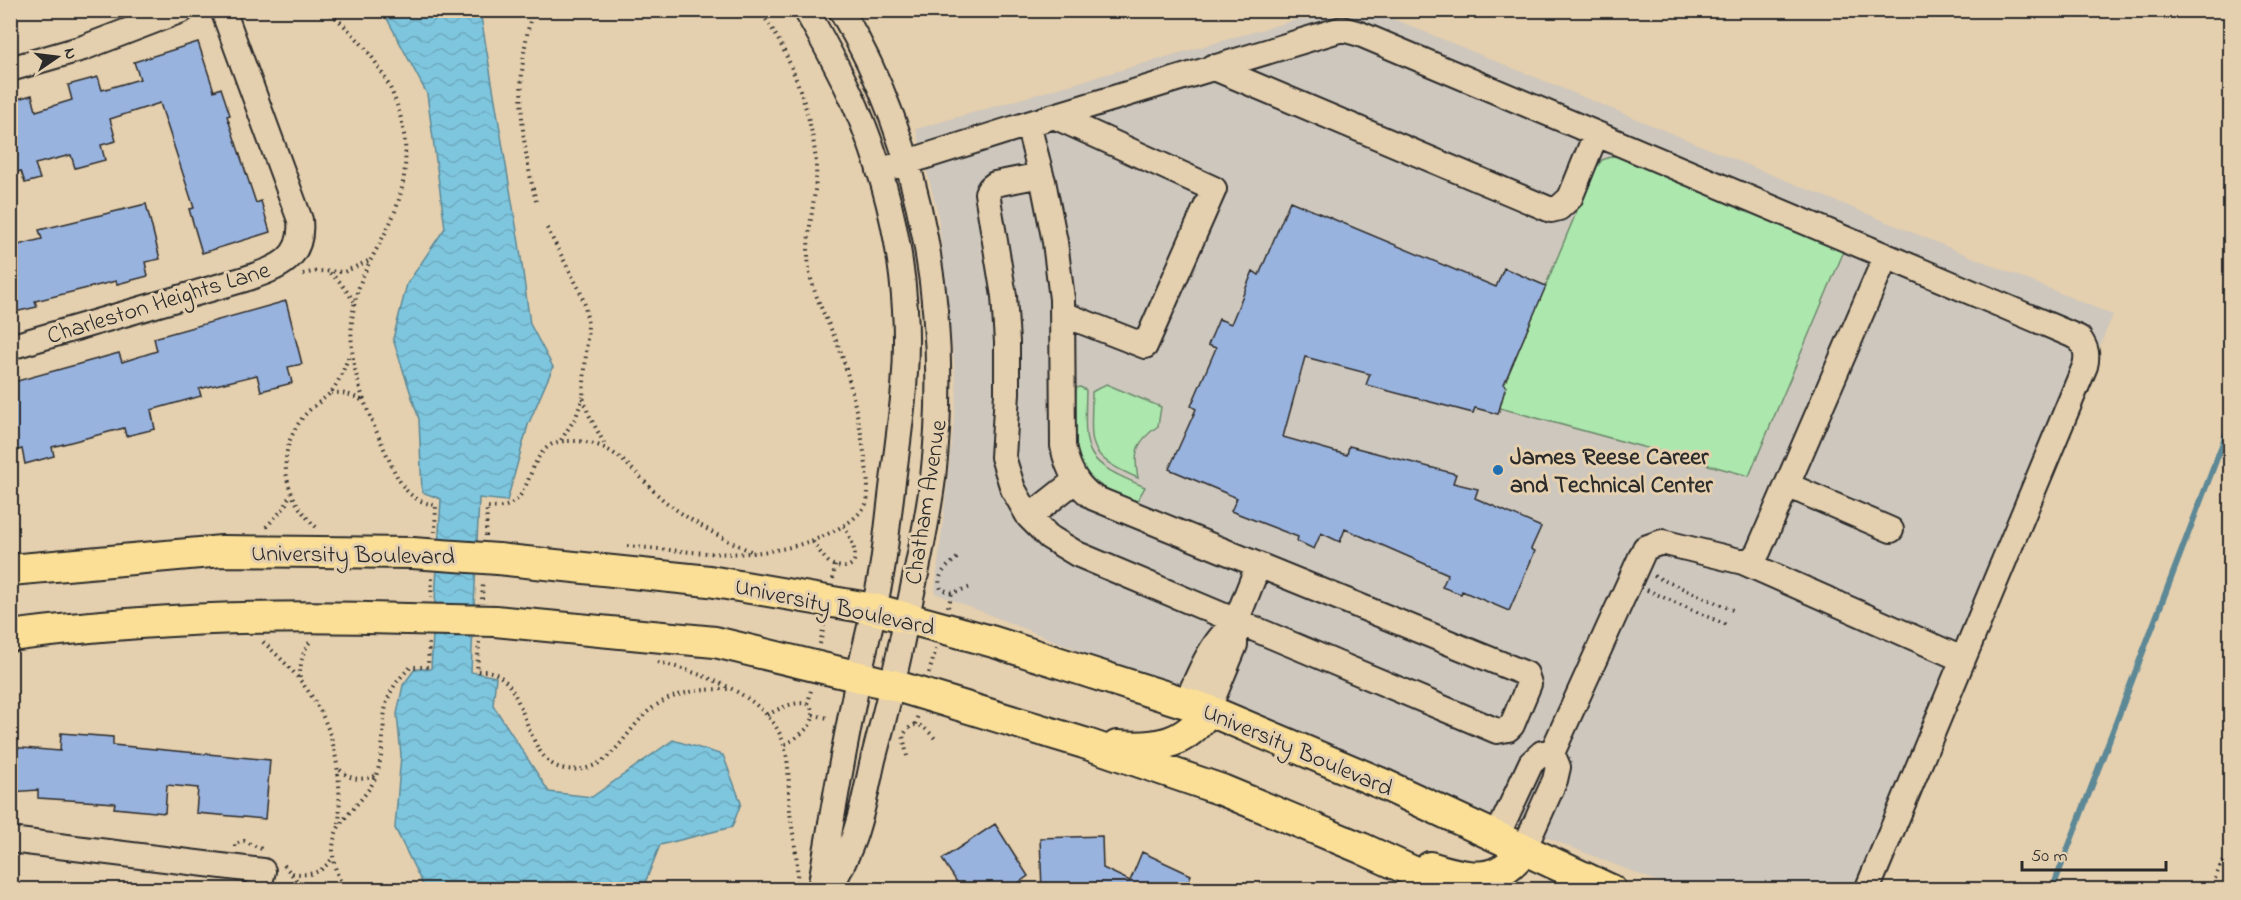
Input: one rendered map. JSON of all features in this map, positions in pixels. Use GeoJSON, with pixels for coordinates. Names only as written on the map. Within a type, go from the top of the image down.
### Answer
{"type":"FeatureCollection","features":[{"type":"Feature","properties":{"kind":"main road","name":"University Boulevard"},"geometry":{"type":"LineString","coordinates":[[10,570],[222,551],[423,547],[498,559],[709,581],[874,609],[994,642],[1197,707],[1385,785],[1611,890]]}},
{"type":"Feature","properties":{"kind":"main road"},"geometry":{"type":"LineString","coordinates":[[10,636],[91,627],[203,620],[308,617],[495,621],[715,642],[893,685],[1084,743],[1222,790],[1361,848],[1453,890]]}},
{"type":"Feature","properties":{"kind":"main road"},"geometry":{"type":"LineString","coordinates":[[1084,743],[1141,747],[1168,743],[1189,733],[1198,725],[1197,707]]}},
{"type":"Feature","properties":{"kind":"main road"},"geometry":{"type":"LineString","coordinates":[[1361,848],[1467,877],[1492,875],[1515,862],[1524,849]]}},
{"type":"Feature","properties":{"kind":"street"},"geometry":{"type":"LineString","coordinates":[[10,69],[84,48],[182,10]]}},
{"type":"Feature","properties":{"kind":"street","name":"Charleston Heights Lane"},"geometry":{"type":"LineString","coordinates":[[10,347],[259,274],[284,263],[298,245],[301,230],[297,207],[223,10]]}},
{"type":"Feature","properties":{"kind":"street","name":"Chatham Avenue"},"geometry":{"type":"LineString","coordinates":[[806,10],[852,98],[879,171],[892,219],[905,308],[907,339],[899,437],[883,564],[832,808],[820,890]]}},
{"type":"Feature","properties":{"kind":"street","name":"Chatham Avenue"},"geometry":{"type":"LineString","coordinates":[[829,890],[857,828],[893,685],[933,480],[939,398],[937,325],[933,286],[924,233],[907,162],[891,114],[841,10]]}},
{"type":"Feature","properties":{"kind":"street"},"geometry":{"type":"LineString","coordinates":[[879,171],[1331,31],[1350,30],[2079,339],[2088,355],[2081,377],[1867,890]]}},
{"type":"Feature","properties":{"kind":"street"},"geometry":{"type":"LineString","coordinates":[[1212,67],[1551,210],[1565,204],[1570,198],[1596,134]]}},
{"type":"Feature","properties":{"kind":"street"},"geometry":{"type":"LineString","coordinates":[[1054,116],[1214,189],[1145,346],[1063,314]]}},
{"type":"Feature","properties":{"kind":"street"},"geometry":{"type":"LineString","coordinates":[[1028,124],[1041,175],[1055,242],[1063,314],[1063,446],[1065,458],[1084,492],[1258,566],[1526,675],[1529,684],[1508,729],[1497,731],[1077,554],[1049,537],[1029,517],[1013,489],[1003,457],[1007,342],[1002,285],[987,193],[995,184],[1041,175]]}},
{"type":"Feature","properties":{"kind":"street"},"geometry":{"type":"LineString","coordinates":[[1743,562],[1752,559],[1758,552],[1886,256]]}},
{"type":"Feature","properties":{"kind":"street"},"geometry":{"type":"LineString","coordinates":[[1029,517],[1076,480]]}},
{"type":"Feature","properties":{"kind":"street"},"geometry":{"type":"LineString","coordinates":[[1787,485],[1891,530]]}},
{"type":"Feature","properties":{"kind":"street"},"geometry":{"type":"LineString","coordinates":[[1524,849],[1556,780],[1558,767],[1552,753],[1645,548],[1662,542],[1743,562],[1962,659]]}},
{"type":"Feature","properties":{"kind":"street"},"geometry":{"type":"LineString","coordinates":[[1197,707],[1235,645],[1235,622],[1258,566]]}},
{"type":"Feature","properties":{"kind":"street"},"geometry":{"type":"LineString","coordinates":[[1497,836],[1531,763],[1542,753],[1552,753]]}},
{"type":"Feature","properties":{"kind":"street"},"geometry":{"type":"LineString","coordinates":[[10,840],[260,880]]}},
{"type":"Feature","properties":{"kind":"path"},"geometry":{"type":"LineString","coordinates":[[326,10],[357,38],[383,76],[401,114],[407,163],[403,186],[393,215],[363,271],[354,302],[351,352],[365,402],[396,474],[405,489],[422,503],[436,505],[423,547]]}},
{"type":"Feature","properties":{"kind":"path"},"geometry":{"type":"LineString","coordinates":[[533,10],[522,55],[520,94],[524,144],[537,205]]}},
{"type":"Feature","properties":{"kind":"path"},"geometry":{"type":"LineString","coordinates":[[616,545],[695,553],[755,553],[796,548],[844,526],[860,513],[867,502],[864,452],[852,392],[841,352],[816,297],[809,272],[807,249],[817,160],[814,135],[793,73],[759,10]]}},
{"type":"Feature","properties":{"kind":"path"},"geometry":{"type":"LineString","coordinates":[[547,228],[585,305],[588,335],[584,398],[588,413],[606,448]]}},
{"type":"Feature","properties":{"kind":"path"},"geometry":{"type":"LineString","coordinates":[[354,302],[339,281],[329,272],[344,272],[369,260]]}},
{"type":"Feature","properties":{"kind":"path"},"geometry":{"type":"LineString","coordinates":[[317,528],[300,513],[290,494],[286,469],[288,443],[304,415],[330,393],[351,352]]}},
{"type":"Feature","properties":{"kind":"path"},"geometry":{"type":"LineString","coordinates":[[330,393],[341,392],[365,402]]}},
{"type":"Feature","properties":{"kind":"path"},"geometry":{"type":"LineString","coordinates":[[584,398],[576,417],[561,441],[590,443],[606,448],[622,459],[670,506],[724,540],[755,553]]}},
{"type":"Feature","properties":{"kind":"path"},"geometry":{"type":"LineString","coordinates":[[266,526],[285,507],[290,494]]}},
{"type":"Feature","properties":{"kind":"path"},"geometry":{"type":"LineString","coordinates":[[813,542],[831,564],[845,567],[850,565],[855,558],[852,541],[844,526]]}},
{"type":"Feature","properties":{"kind":"path"},"geometry":{"type":"LineString","coordinates":[[957,558],[940,577],[941,589],[952,593],[971,587]]}},
{"type":"Feature","properties":{"kind":"path"},"geometry":{"type":"LineString","coordinates":[[784,745],[800,736],[812,721],[813,715],[808,704],[835,565]]}},
{"type":"Feature","properties":{"kind":"path"},"geometry":{"type":"LineString","coordinates":[[339,826],[369,789],[376,776],[382,755],[383,710],[392,689],[411,667],[428,667],[422,620],[433,575]]}},
{"type":"Feature","properties":{"kind":"path"},"geometry":{"type":"LineString","coordinates":[[1653,576],[1735,611]]}},
{"type":"Feature","properties":{"kind":"path"},"geometry":{"type":"LineString","coordinates":[[1647,590],[1729,626]]}},
{"type":"Feature","properties":{"kind":"path"},"geometry":{"type":"LineString","coordinates":[[915,724],[952,593]]}},
{"type":"Feature","properties":{"kind":"path"},"geometry":{"type":"LineString","coordinates":[[300,678],[303,650],[311,640]]}},
{"type":"Feature","properties":{"kind":"path"},"geometry":{"type":"LineString","coordinates":[[262,642],[300,678],[320,708],[331,737],[339,770],[339,826],[332,860],[324,869],[314,874],[291,872]]}},
{"type":"Feature","properties":{"kind":"path"},"geometry":{"type":"LineString","coordinates":[[652,661],[691,671],[714,680],[751,700],[767,715],[784,745],[791,822],[798,860],[799,875],[796,890]]}},
{"type":"Feature","properties":{"kind":"path"},"geometry":{"type":"LineString","coordinates":[[767,715],[787,705],[808,704]]}},
{"type":"Feature","properties":{"kind":"path"},"geometry":{"type":"LineString","coordinates":[[907,756],[903,735],[909,726],[915,724],[928,731],[937,741]]}},
{"type":"Feature","properties":{"kind":"path"},"geometry":{"type":"LineString","coordinates":[[339,770],[348,777],[358,780],[376,776]]}},
{"type":"Feature","properties":{"kind":"path"},"geometry":{"type":"LineString","coordinates":[[2211,890],[2230,848]]}},
{"type":"Feature","properties":{"kind":"path"},"geometry":{"type":"LineString","coordinates":[[332,860],[342,885],[347,890]]}},
{"type":"Feature","properties":{"kind":"shaded area","name":"James Reese Career and Technical Center"},"geometry":{"type":"Polygon","coordinates":[[[1326,11],[1374,11],[2113,315],[1867,889],[1676,889],[935,593],[957,393],[938,214],[916,129],[1326,11]]]}},
{"type":"Feature","properties":{"kind":"green space"},"geometry":{"type":"Polygon","coordinates":[[[1620,156],[1844,251],[1749,476],[1500,408],[1504,385],[1594,170],[1602,160],[1620,156]]]}},
{"type":"Feature","properties":{"kind":"green space"},"geometry":{"type":"Polygon","coordinates":[[[1106,384],[1161,407],[1158,426],[1145,437],[1136,454],[1138,478],[1108,462],[1094,446],[1091,424],[1092,392],[1106,384]]]}},
{"type":"Feature","properties":{"kind":"green space"},"geometry":{"type":"Polygon","coordinates":[[[1076,388],[1086,390],[1087,443],[1092,454],[1109,470],[1145,487],[1137,501],[1114,493],[1098,483],[1087,473],[1080,461],[1075,430],[1076,388]]]}},
{"type":"Feature","properties":{"kind":"water"},"geometry":{"type":"Polygon","coordinates":[[[383,11],[480,11],[519,243],[530,324],[553,367],[528,425],[507,501],[479,498],[471,672],[496,677],[493,705],[549,792],[592,797],[673,740],[723,755],[741,803],[732,827],[660,845],[645,883],[646,889],[425,889],[395,828],[401,755],[397,714],[403,685],[415,669],[431,669],[441,499],[422,492],[419,419],[393,339],[407,284],[445,228],[427,94],[383,11]]]}},
{"type":"Feature","properties":{"kind":"building"},"geometry":{"type":"Polygon","coordinates":[[[198,42],[214,91],[221,88],[230,115],[227,116],[256,203],[261,201],[270,232],[202,253],[189,209],[194,208],[160,103],[110,119],[116,141],[101,145],[105,160],[75,168],[71,155],[35,164],[40,179],[25,183],[21,171],[10,174],[10,101],[32,95],[36,111],[72,100],[68,85],[98,77],[102,90],[140,79],[134,62],[198,42]]]}},
{"type":"Feature","properties":{"kind":"building"},"geometry":{"type":"Polygon","coordinates":[[[1290,201],[1496,287],[1504,268],[1546,286],[1504,384],[1506,386],[1498,414],[1475,408],[1473,413],[1366,385],[1370,374],[1305,357],[1283,437],[1347,455],[1349,446],[1456,474],[1453,483],[1478,489],[1475,498],[1541,527],[1531,549],[1535,551],[1509,611],[1462,591],[1461,594],[1442,587],[1448,574],[1345,529],[1340,542],[1321,533],[1314,549],[1297,541],[1298,537],[1231,511],[1237,498],[1169,469],[1196,409],[1191,406],[1216,348],[1208,345],[1219,319],[1231,324],[1253,271],[1259,275],[1290,201]]]}},
{"type":"Feature","properties":{"kind":"building"},"geometry":{"type":"Polygon","coordinates":[[[146,204],[160,259],[145,262],[148,276],[117,284],[116,281],[35,301],[37,307],[10,313],[10,247],[42,239],[39,230],[146,204]]]}},
{"type":"Feature","properties":{"kind":"building"},"geometry":{"type":"Polygon","coordinates":[[[286,301],[302,364],[288,367],[292,383],[261,391],[257,375],[199,389],[201,396],[151,410],[155,429],[126,436],[124,428],[52,447],[54,456],[25,464],[22,449],[10,452],[10,383],[119,353],[122,362],[157,351],[154,338],[286,301]]]}},
{"type":"Feature","properties":{"kind":"building"},"geometry":{"type":"Polygon","coordinates":[[[61,733],[113,737],[113,745],[270,760],[265,819],[196,813],[198,788],[167,785],[165,813],[114,808],[115,803],[38,798],[38,790],[10,792],[10,747],[60,751],[61,733]]]}},
{"type":"Feature","properties":{"kind":"building"},"geometry":{"type":"Polygon","coordinates":[[[995,824],[1028,876],[1008,890],[962,890],[942,859],[995,824]]]}},
{"type":"Feature","properties":{"kind":"building"},"geometry":{"type":"Polygon","coordinates":[[[1102,836],[1103,868],[1130,881],[1142,852],[1191,875],[1185,890],[1042,890],[1040,838],[1102,836]]]}},
{"type":"Feature","properties":{"kind":"waterway"},"geometry":{"type":"LineString","coordinates":[[2052,890],[2230,424]]}},
{"type":"Feature","properties":{"kind":"place","name":"James Reese Career and Technical Center"},"geometry":{"type":"Point","coordinates":[1498,470]}}]}
